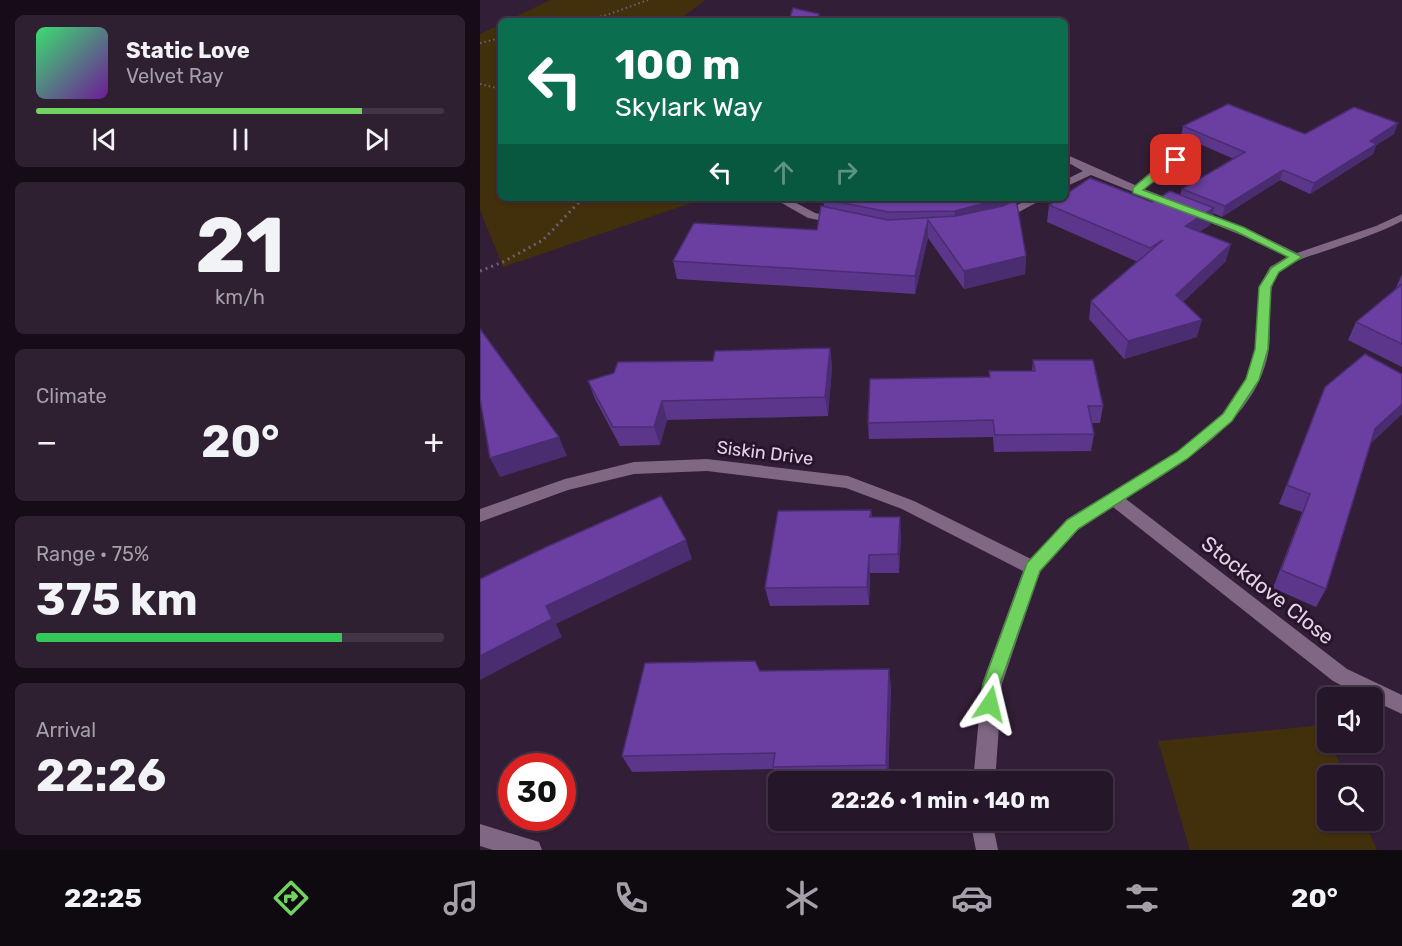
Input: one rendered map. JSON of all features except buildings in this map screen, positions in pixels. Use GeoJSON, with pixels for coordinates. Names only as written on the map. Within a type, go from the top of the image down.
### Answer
{"type":"FeatureCollection","features":[{"type":"Feature","properties":{"kind":"street"},"geometry":{"type":"LineString","coordinates":[[1136,190],[1162,168],[1190,153]]}},
{"type":"Feature","properties":{"kind":"street"},"geometry":{"type":"LineString","coordinates":[[1068,159],[1090,171],[1136,190],[1239,229],[1296,257]]}},
{"type":"Feature","properties":{"kind":"street"},"geometry":{"type":"LineString","coordinates":[[1068,182],[1090,171]]}},
{"type":"Feature","properties":{"kind":"street"},"geometry":{"type":"LineString","coordinates":[[785,201],[813,216],[856,225]]}},
{"type":"Feature","properties":{"kind":"street"},"geometry":{"type":"LineString","coordinates":[[986,222],[1033,201]]}},
{"type":"Feature","properties":{"kind":"street"},"geometry":{"type":"LineString","coordinates":[[985,771],[992,684],[1033,568],[1073,525],[1182,456],[1228,417],[1252,380],[1262,349],[1265,287],[1275,270],[1296,257],[1380,228],[1402,217]]}},
{"type":"Feature","properties":{"kind":"street","name":"Siskin Drive"},"geometry":{"type":"LineString","coordinates":[[480,516],[565,485],[634,468],[707,465],[848,482],[908,505],[1033,568]]}},
{"type":"Feature","properties":{"kind":"street","name":"Stockdove Close"},"geometry":{"type":"LineString","coordinates":[[1113,498],[1341,675],[1402,705]]}},
{"type":"Feature","properties":{"kind":"street"},"geometry":{"type":"LineString","coordinates":[[983,831],[987,850]]}},
{"type":"Feature","properties":{"kind":"street"},"geometry":{"type":"LineString","coordinates":[[480,835],[531,850]]}},
{"type":"Feature","properties":{"kind":"path"},"geometry":{"type":"LineString","coordinates":[[592,18],[648,0]]}},
{"type":"Feature","properties":{"kind":"path"},"geometry":{"type":"LineString","coordinates":[[480,43],[498,39]]}},
{"type":"Feature","properties":{"kind":"path"},"geometry":{"type":"LineString","coordinates":[[480,84],[498,88]]}},
{"type":"Feature","properties":{"kind":"path"},"geometry":{"type":"LineString","coordinates":[[480,271],[503,262],[543,240],[580,201]]}},
{"type":"Feature","properties":{"kind":"shaded area"},"geometry":{"type":"Polygon","coordinates":[[[550,0],[705,0],[682,18],[513,18],[550,0]]]}},
{"type":"Feature","properties":{"kind":"shaded area"},"geometry":{"type":"Polygon","coordinates":[[[498,25],[498,201],[697,201],[503,267],[480,210],[480,34],[498,25]]]}},
{"type":"Feature","properties":{"kind":"shaded area"},"geometry":{"type":"Polygon","coordinates":[[[1317,726],[1317,753],[1335,753],[1340,765],[1317,765],[1317,831],[1368,831],[1377,850],[1190,850],[1158,741],[1317,726]]]}},
{"type":"Feature","properties":{"kind":"route"},"geometry":{"type":"LineString","coordinates":[[990,704],[992,684],[1033,568],[1073,525],[1182,456],[1228,417],[1252,380],[1262,349],[1265,287],[1275,270],[1296,257],[1239,229],[1136,190],[1162,168],[1176,160]]}}]}
